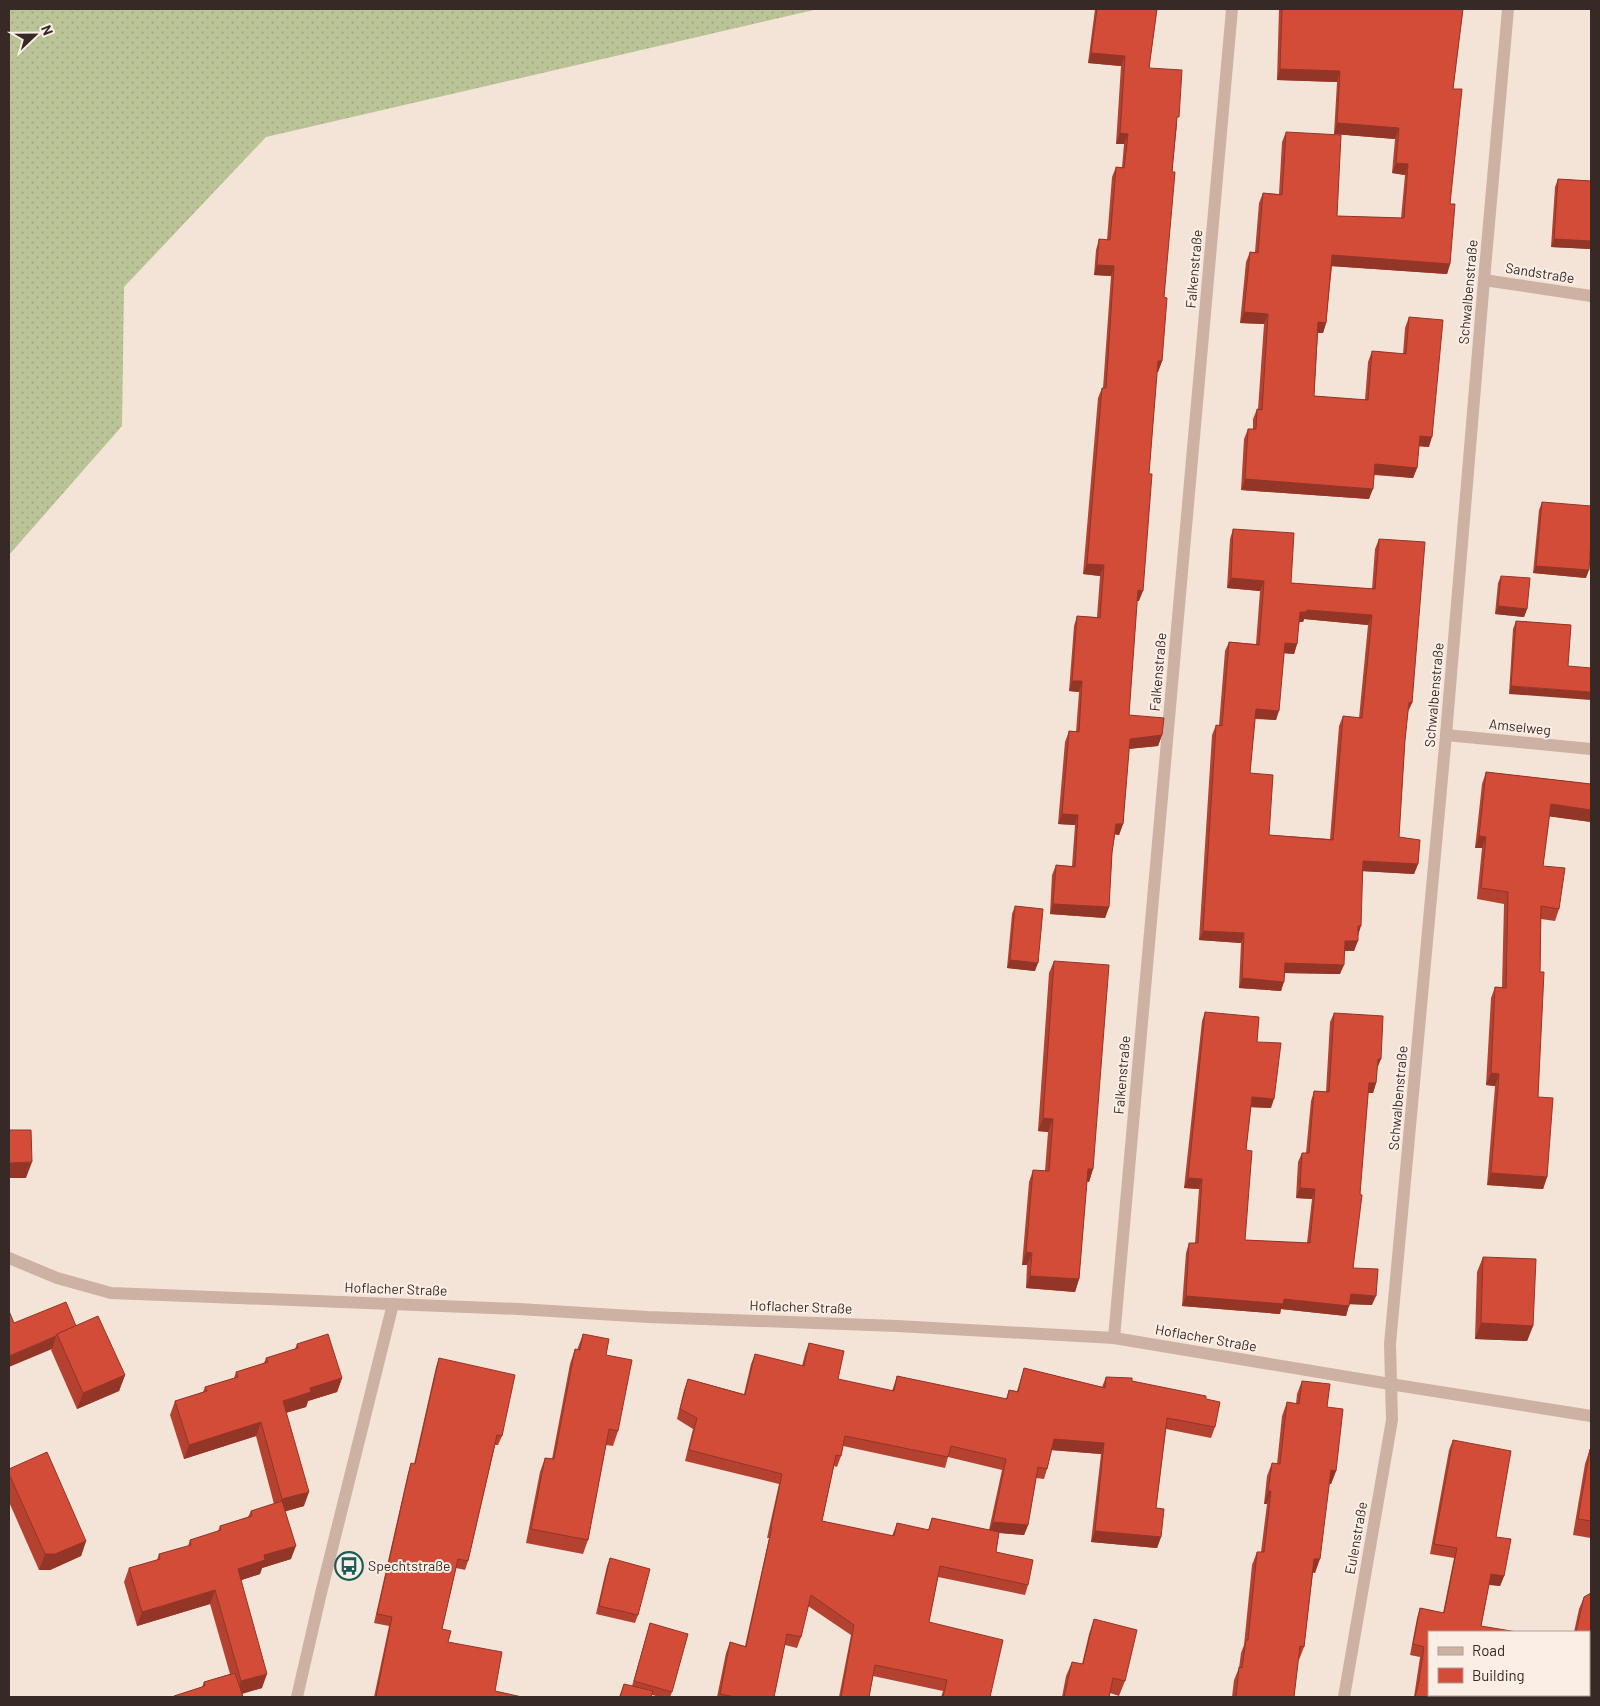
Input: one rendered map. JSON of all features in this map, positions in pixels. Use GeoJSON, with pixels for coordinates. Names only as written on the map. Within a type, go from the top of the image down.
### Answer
{"type":"FeatureCollection","features":[{"type":"Feature","properties":{"kind":"street","name":"Falkenstraße"},"geometry":{"type":"LineString","coordinates":[[1114,1338],[1232,9]]}},
{"type":"Feature","properties":{"kind":"street","name":"Schwalbenstraße"},"geometry":{"type":"LineString","coordinates":[[1390,1384],[1390,1344],[1446,735],[1508,9]]}},
{"type":"Feature","properties":{"kind":"street","name":"Sandstraße"},"geometry":{"type":"LineString","coordinates":[[1484,280],[1591,296]]}},
{"type":"Feature","properties":{"kind":"street","name":"Amselweg"},"geometry":{"type":"LineString","coordinates":[[1446,735],[1591,749]]}},
{"type":"Feature","properties":{"kind":"street","name":"Hoflacher Straße"},"geometry":{"type":"LineString","coordinates":[[9,1258],[57,1278],[111,1293],[519,1309],[648,1317],[897,1326],[1114,1338],[1591,1416]]}},
{"type":"Feature","properties":{"kind":"street"},"geometry":{"type":"LineString","coordinates":[[297,1697],[393,1304]]}},
{"type":"Feature","properties":{"kind":"street","name":"Eulenstraße"},"geometry":{"type":"LineString","coordinates":[[1344,1697],[1392,1420],[1390,1384]]}},
{"type":"Feature","properties":{"kind":"green space"},"geometry":{"type":"Polygon","coordinates":[[[9,9],[818,9],[266,137],[124,287],[122,426],[9,555],[9,9]]]}},
{"type":"Feature","properties":{"kind":"building"},"geometry":{"type":"Polygon","coordinates":[[[1097,9],[1157,9],[1149,68],[1182,70],[1179,117],[1177,117],[1172,172],[1175,172],[1164,297],[1167,298],[1162,361],[1158,361],[1149,474],[1152,474],[1143,591],[1138,590],[1129,715],[1164,718],[1162,735],[1130,739],[1123,824],[1116,824],[1112,853],[1109,907],[1053,904],[1056,865],[1075,867],[1078,815],[1062,814],[1069,731],[1079,732],[1082,681],[1072,681],[1077,616],[1100,618],[1104,565],[1087,564],[1102,388],[1106,388],[1114,266],[1097,265],[1099,239],[1110,240],[1116,167],[1124,168],[1128,134],[1120,133],[1125,56],[1091,53],[1097,9]]]}},
{"type":"Feature","properties":{"kind":"building"},"geometry":{"type":"Polygon","coordinates":[[[1282,9],[1463,9],[1453,89],[1462,89],[1450,204],[1455,204],[1450,264],[1332,255],[1326,323],[1318,322],[1314,396],[1368,400],[1372,351],[1406,354],[1409,317],[1443,320],[1432,437],[1420,436],[1417,468],[1375,464],[1373,489],[1245,479],[1248,429],[1256,429],[1257,409],[1262,410],[1268,314],[1244,312],[1250,252],[1258,253],[1263,193],[1282,195],[1286,132],[1341,135],[1337,216],[1404,218],[1408,164],[1396,163],[1399,128],[1337,123],[1340,71],[1280,69],[1282,9]]]}},
{"type":"Feature","properties":{"kind":"building"},"geometry":{"type":"Polygon","coordinates":[[[1558,179],[1591,181],[1591,241],[1554,239],[1558,179]]]}},
{"type":"Feature","properties":{"kind":"building"},"geometry":{"type":"Polygon","coordinates":[[[1542,502],[1591,506],[1589,570],[1536,566],[1542,502]]]}},
{"type":"Feature","properties":{"kind":"building"},"geometry":{"type":"Polygon","coordinates":[[[1233,529],[1294,533],[1291,583],[1375,589],[1379,539],[1425,542],[1412,703],[1409,702],[1405,740],[1399,837],[1420,840],[1418,864],[1363,861],[1361,926],[1358,926],[1358,941],[1345,941],[1344,965],[1285,963],[1284,982],[1242,978],[1244,933],[1203,931],[1216,725],[1222,726],[1229,642],[1259,645],[1264,581],[1231,578],[1233,529]],[[1307,610],[1306,612],[1300,612],[1297,644],[1285,643],[1279,711],[1256,709],[1250,773],[1273,775],[1269,835],[1333,840],[1343,716],[1362,718],[1372,615],[1307,610]]]}},
{"type":"Feature","properties":{"kind":"building"},"geometry":{"type":"Polygon","coordinates":[[[1501,576],[1530,578],[1527,609],[1498,606],[1501,576]]]}},
{"type":"Feature","properties":{"kind":"building"},"geometry":{"type":"Polygon","coordinates":[[[1516,621],[1571,625],[1568,666],[1591,668],[1591,692],[1511,686],[1516,621]]]}},
{"type":"Feature","properties":{"kind":"building"},"geometry":{"type":"Polygon","coordinates":[[[1486,772],[1591,784],[1591,810],[1551,804],[1543,866],[1565,868],[1559,909],[1541,906],[1540,972],[1544,972],[1538,1097],[1553,1098],[1547,1177],[1491,1173],[1499,1074],[1491,1073],[1495,987],[1506,988],[1508,892],[1481,888],[1486,837],[1479,836],[1486,772]]]}},
{"type":"Feature","properties":{"kind":"building"},"geometry":{"type":"Polygon","coordinates":[[[1015,906],[1043,909],[1038,963],[1010,960],[1015,906]]]}},
{"type":"Feature","properties":{"kind":"building"},"geometry":{"type":"Polygon","coordinates":[[[1054,961],[1109,965],[1093,1169],[1088,1169],[1079,1279],[1030,1276],[1032,1253],[1026,1252],[1033,1170],[1049,1171],[1053,1119],[1043,1118],[1054,961]]]}},
{"type":"Feature","properties":{"kind":"building"},"geometry":{"type":"Polygon","coordinates":[[[1205,1012],[1259,1017],[1257,1042],[1281,1043],[1274,1099],[1252,1097],[1246,1150],[1252,1151],[1245,1240],[1310,1243],[1315,1189],[1300,1188],[1302,1153],[1309,1153],[1314,1091],[1329,1092],[1334,1013],[1383,1016],[1381,1059],[1378,1059],[1376,1083],[1369,1083],[1360,1194],[1362,1195],[1353,1268],[1378,1269],[1376,1296],[1351,1294],[1349,1306],[1284,1299],[1283,1304],[1186,1296],[1189,1243],[1198,1243],[1202,1179],[1188,1178],[1205,1012]]]}},
{"type":"Feature","properties":{"kind":"building"},"geometry":{"type":"Polygon","coordinates":[[[9,1130],[31,1130],[32,1162],[9,1163],[9,1130]]]}},
{"type":"Feature","properties":{"kind":"building"},"geometry":{"type":"Polygon","coordinates":[[[1483,1257],[1536,1259],[1533,1326],[1481,1323],[1483,1257]]]}},
{"type":"Feature","properties":{"kind":"building"},"geometry":{"type":"Polygon","coordinates":[[[66,1302],[76,1326],[9,1356],[9,1311],[14,1323],[66,1302]]]}},
{"type":"Feature","properties":{"kind":"building"},"geometry":{"type":"Polygon","coordinates":[[[98,1316],[125,1375],[83,1393],[57,1334],[98,1316]]]}},
{"type":"Feature","properties":{"kind":"building"},"geometry":{"type":"Polygon","coordinates":[[[328,1334],[342,1378],[310,1388],[311,1392],[283,1401],[309,1492],[282,1499],[261,1422],[189,1445],[175,1401],[207,1391],[205,1387],[238,1377],[236,1372],[268,1362],[266,1358],[298,1348],[297,1344],[328,1334]]]}},
{"type":"Feature","properties":{"kind":"building"},"geometry":{"type":"Polygon","coordinates":[[[583,1334],[609,1339],[606,1355],[632,1360],[618,1431],[609,1429],[588,1540],[531,1529],[545,1458],[554,1459],[575,1349],[580,1350],[583,1334]]]}},
{"type":"Feature","properties":{"kind":"building"},"geometry":{"type":"Polygon","coordinates":[[[809,1343],[844,1351],[838,1379],[894,1391],[897,1376],[1007,1399],[1009,1390],[1018,1392],[1024,1368],[1105,1388],[1106,1377],[1132,1378],[1132,1381],[1206,1396],[1206,1399],[1220,1402],[1215,1427],[1167,1418],[1156,1508],[1164,1509],[1161,1537],[1095,1531],[1104,1443],[1054,1439],[1047,1469],[1038,1467],[1028,1525],[993,1522],[1006,1459],[951,1446],[948,1457],[845,1436],[841,1456],[836,1455],[822,1521],[894,1536],[897,1523],[929,1530],[932,1518],[999,1532],[996,1552],[1033,1560],[1028,1585],[940,1566],[929,1622],[1003,1640],[990,1697],[943,1697],[947,1680],[875,1665],[869,1697],[841,1697],[854,1625],[811,1595],[801,1637],[787,1634],[774,1697],[735,1697],[720,1694],[730,1642],[746,1647],[782,1474],[689,1450],[697,1418],[680,1409],[688,1379],[745,1395],[755,1354],[804,1366],[809,1343]]]}},
{"type":"Feature","properties":{"kind":"building"},"geometry":{"type":"Polygon","coordinates":[[[439,1358],[515,1375],[502,1436],[497,1435],[468,1561],[458,1559],[442,1629],[451,1631],[448,1642],[502,1652],[495,1691],[522,1697],[376,1697],[392,1617],[377,1614],[411,1463],[415,1464],[439,1358]]]}},
{"type":"Feature","properties":{"kind":"building"},"geometry":{"type":"Polygon","coordinates":[[[1302,1381],[1330,1384],[1327,1407],[1343,1409],[1336,1471],[1331,1470],[1320,1559],[1314,1559],[1304,1647],[1300,1646],[1294,1697],[1236,1697],[1239,1667],[1242,1668],[1246,1640],[1248,1640],[1257,1552],[1264,1552],[1271,1491],[1268,1491],[1272,1463],[1280,1464],[1287,1402],[1299,1404],[1302,1381]]]}},
{"type":"Feature","properties":{"kind":"building"},"geometry":{"type":"Polygon","coordinates":[[[1453,1440],[1511,1451],[1496,1537],[1511,1539],[1504,1576],[1491,1574],[1481,1626],[1511,1631],[1428,1631],[1428,1696],[1506,1697],[1415,1697],[1424,1647],[1413,1644],[1420,1608],[1444,1613],[1457,1548],[1434,1544],[1453,1440]]]}},
{"type":"Feature","properties":{"kind":"building"},"geometry":{"type":"Polygon","coordinates":[[[1591,1449],[1591,1521],[1578,1519],[1591,1449]]]}},
{"type":"Feature","properties":{"kind":"building"},"geometry":{"type":"Polygon","coordinates":[[[47,1452],[86,1541],[55,1554],[45,1554],[9,1474],[9,1469],[47,1452]]]}},
{"type":"Feature","properties":{"kind":"building"},"geometry":{"type":"Polygon","coordinates":[[[282,1501],[296,1546],[264,1555],[265,1560],[238,1569],[267,1674],[241,1681],[215,1590],[142,1612],[129,1568],[160,1559],[159,1554],[191,1545],[190,1540],[221,1530],[220,1526],[252,1516],[251,1511],[282,1501]]]}},
{"type":"Feature","properties":{"kind":"building"},"geometry":{"type":"Polygon","coordinates":[[[610,1558],[650,1569],[638,1615],[599,1606],[610,1558]]]}},
{"type":"Feature","properties":{"kind":"building"},"geometry":{"type":"Polygon","coordinates":[[[1591,1593],[1591,1641],[1590,1631],[1576,1631],[1584,1597],[1591,1593]]]}},
{"type":"Feature","properties":{"kind":"building"},"geometry":{"type":"Polygon","coordinates":[[[1094,1619],[1137,1630],[1125,1681],[1113,1678],[1109,1697],[1064,1697],[1072,1662],[1083,1664],[1094,1619]]]}},
{"type":"Feature","properties":{"kind":"building"},"geometry":{"type":"Polygon","coordinates":[[[650,1623],[688,1634],[672,1692],[634,1681],[650,1623]]]}},
{"type":"Feature","properties":{"kind":"building"},"geometry":{"type":"Polygon","coordinates":[[[235,1673],[243,1697],[174,1697],[205,1686],[204,1682],[235,1673]]]}},
{"type":"Feature","properties":{"kind":"building"},"geometry":{"type":"Polygon","coordinates":[[[624,1684],[653,1691],[651,1697],[620,1697],[624,1684]]]}},
{"type":"Feature","properties":{"kind":"place","name":"Spechtstraße"},"geometry":{"type":"Point","coordinates":[349,1566]}}]}
